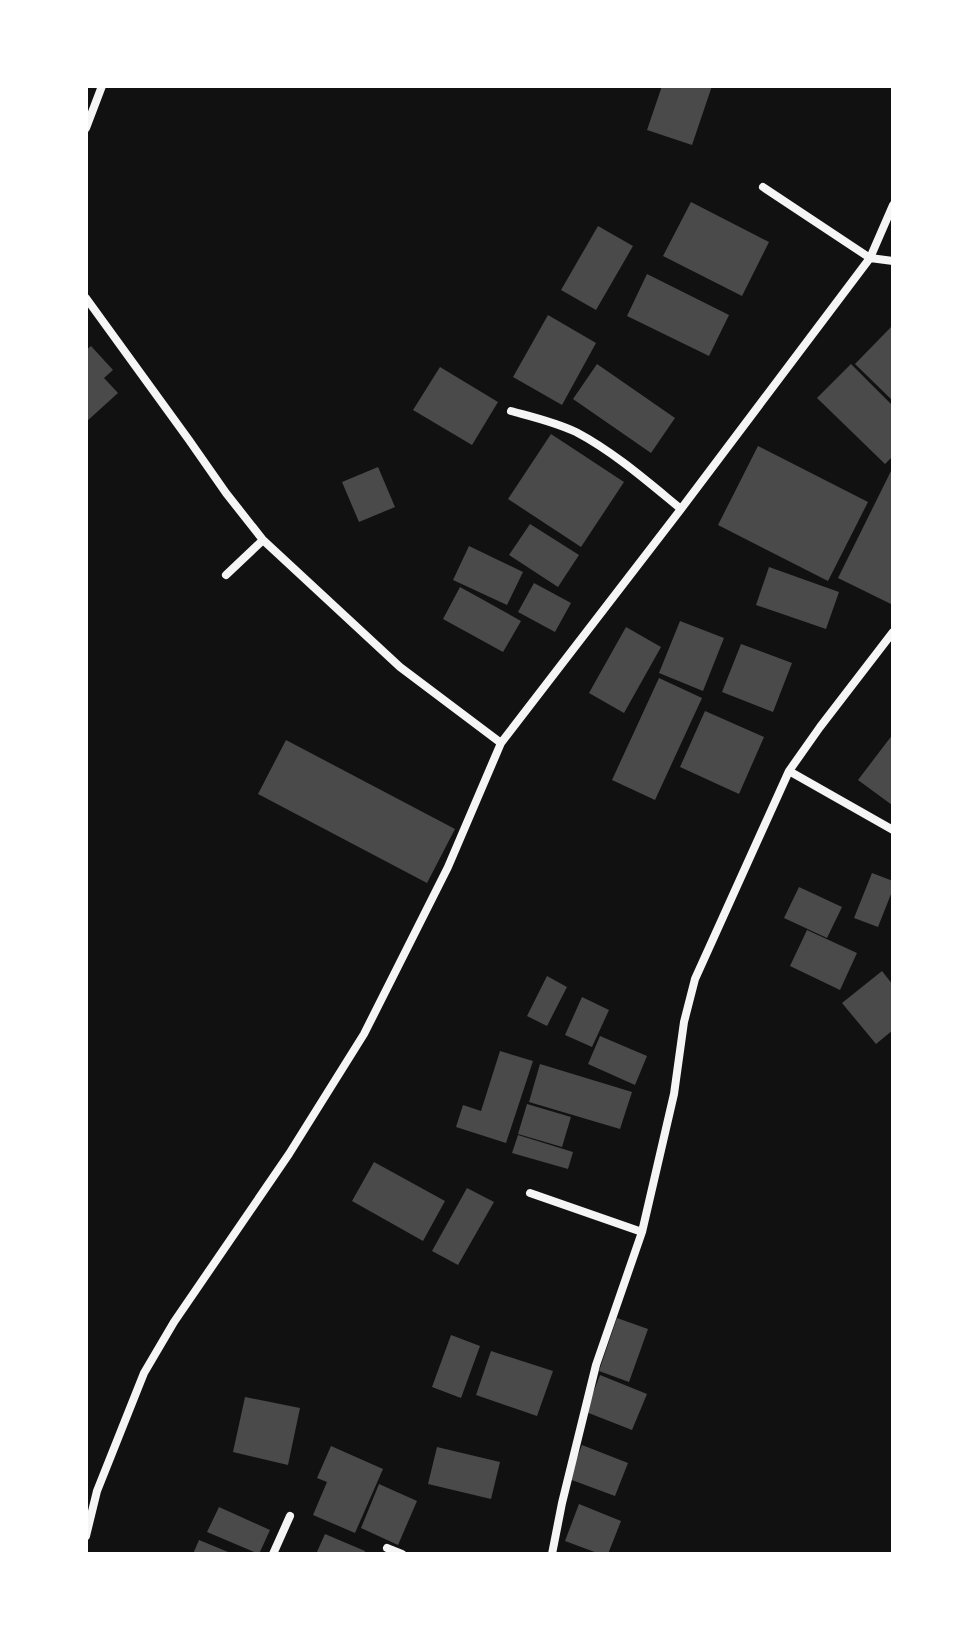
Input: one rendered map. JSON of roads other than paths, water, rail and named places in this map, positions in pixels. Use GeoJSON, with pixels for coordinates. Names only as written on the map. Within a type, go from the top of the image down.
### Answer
{"type":"FeatureCollection","features":[{"type":"Feature","properties":{"kind":"street"},"geometry":{"type":"LineString","coordinates":[[86,128],[102,86]]}},
{"type":"Feature","properties":{"kind":"street"},"geometry":{"type":"LineString","coordinates":[[763,187],[870,258],[893,261]]}},
{"type":"Feature","properties":{"kind":"street"},"geometry":{"type":"LineString","coordinates":[[86,1536],[97,1491],[144,1373],[174,1322],[289,1154],[364,1034],[448,867],[501,743],[870,258],[893,205]]}},
{"type":"Feature","properties":{"kind":"street"},"geometry":{"type":"LineString","coordinates":[[86,298],[263,540],[400,667],[501,743]]}},
{"type":"Feature","properties":{"kind":"street"},"geometry":{"type":"LineString","coordinates":[[511,411],[574,431],[616,458],[681,509]]}},
{"type":"Feature","properties":{"kind":"street"},"geometry":{"type":"LineString","coordinates":[[226,575],[263,540]]}},
{"type":"Feature","properties":{"kind":"street"},"geometry":{"type":"LineString","coordinates":[[552,1554],[596,1365],[642,1232],[674,1094],[684,1022],[695,979],[789,771],[893,632]]}},
{"type":"Feature","properties":{"kind":"street"},"geometry":{"type":"LineString","coordinates":[[789,771],[893,830]]}},
{"type":"Feature","properties":{"kind":"street"},"geometry":{"type":"LineString","coordinates":[[530,1193],[642,1232]]}},
{"type":"Feature","properties":{"kind":"street"},"geometry":{"type":"LineString","coordinates":[[273,1554],[290,1516]]}},
{"type":"Feature","properties":{"kind":"street"},"geometry":{"type":"LineString","coordinates":[[387,1548],[402,1554]]}}]}
